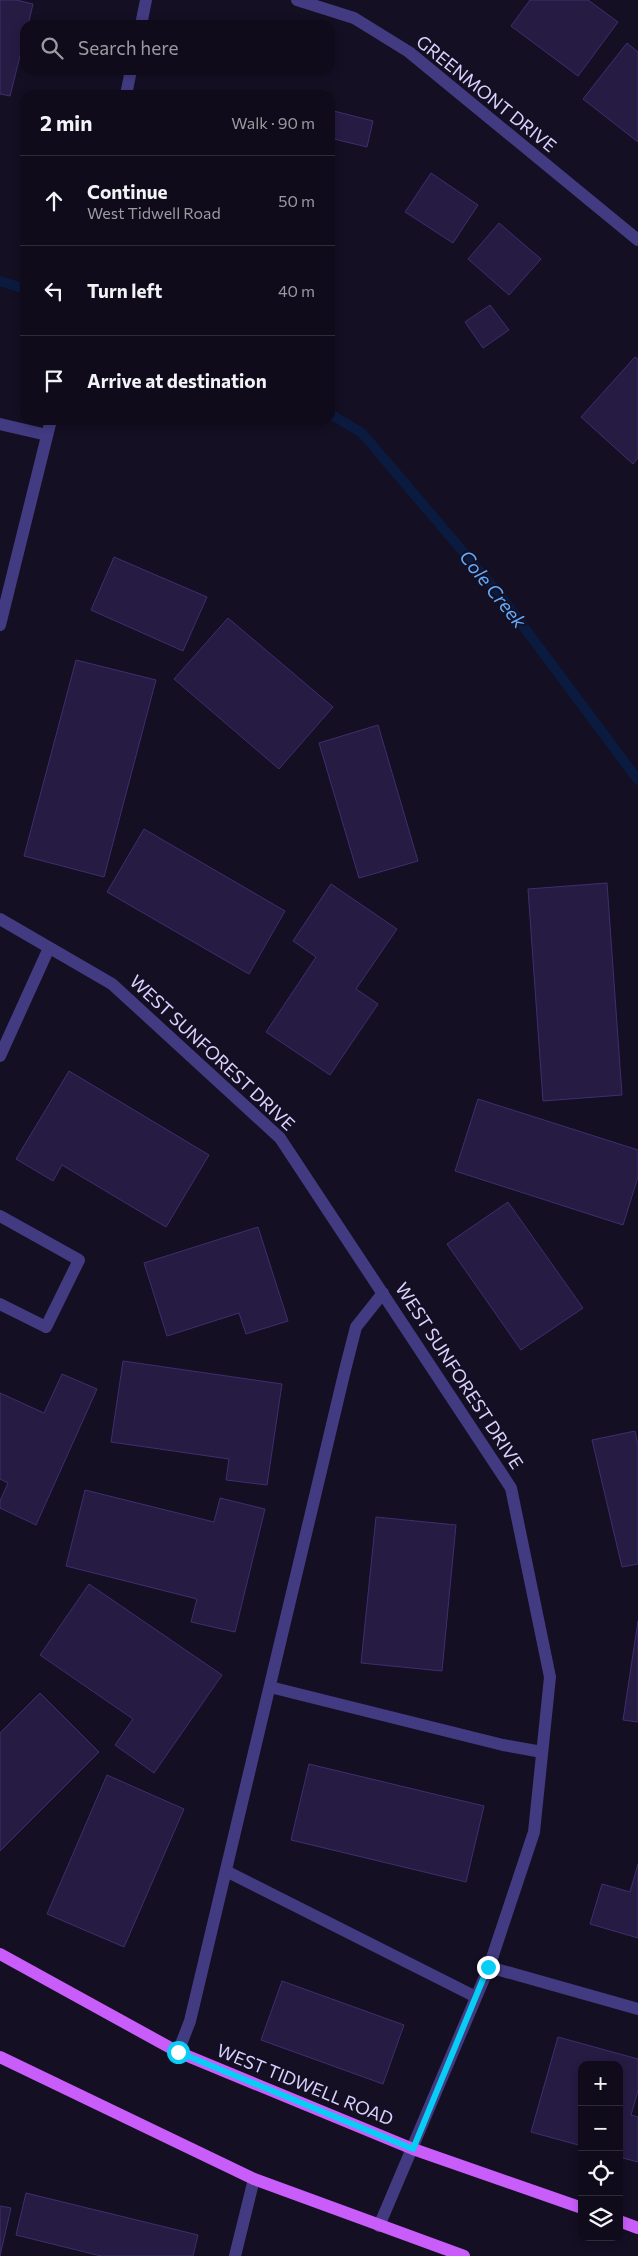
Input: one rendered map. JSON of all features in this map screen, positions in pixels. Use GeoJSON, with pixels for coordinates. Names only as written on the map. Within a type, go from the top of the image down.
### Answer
{"type":"FeatureCollection","features":[{"type":"Feature","properties":{"kind":"main road","name":"WEST TIDWELL ROAD"},"geometry":{"type":"LineString","coordinates":[[0,1954],[178,2052],[413,2149],[578,2207]]}},
{"type":"Feature","properties":{"kind":"main road"},"geometry":{"type":"LineString","coordinates":[[1,2060],[254,2179],[464,2256]]}},
{"type":"Feature","properties":{"kind":"main road"},"geometry":{"type":"LineString","coordinates":[[623,2222],[638,2228]]}},
{"type":"Feature","properties":{"kind":"street"},"geometry":{"type":"LineString","coordinates":[[142,20],[146,0]]}},
{"type":"Feature","properties":{"kind":"street","name":"GREENMONT DRIVE"},"geometry":{"type":"LineString","coordinates":[[296,0],[354,18],[409,52],[638,240]]}},
{"type":"Feature","properties":{"kind":"street"},"geometry":{"type":"LineString","coordinates":[[127,90],[130,75]]}},
{"type":"Feature","properties":{"kind":"street"},"geometry":{"type":"LineString","coordinates":[[0,424],[48,435]]}},
{"type":"Feature","properties":{"kind":"street"},"geometry":{"type":"LineString","coordinates":[[0,625],[50,425]]}},
{"type":"Feature","properties":{"kind":"street","name":"WEST SUNFOREST DRIVE"},"geometry":{"type":"LineString","coordinates":[[0,919],[112,984],[280,1138],[511,1488],[550,1677],[534,1832],[488,1967],[379,2226]]}},
{"type":"Feature","properties":{"kind":"street"},"geometry":{"type":"LineString","coordinates":[[0,1056],[49,948]]}},
{"type":"Feature","properties":{"kind":"street"},"geometry":{"type":"LineString","coordinates":[[0,1216],[79,1260],[46,1327],[0,1304]]}},
{"type":"Feature","properties":{"kind":"street"},"geometry":{"type":"LineString","coordinates":[[178,2052],[190,2022],[356,1327],[383,1293]]}},
{"type":"Feature","properties":{"kind":"street"},"geometry":{"type":"LineString","coordinates":[[270,1687],[503,1745],[542,1752]]}},
{"type":"Feature","properties":{"kind":"street"},"geometry":{"type":"LineString","coordinates":[[226,1871],[476,1997]]}},
{"type":"Feature","properties":{"kind":"street"},"geometry":{"type":"LineString","coordinates":[[488,1967],[638,2009]]}},
{"type":"Feature","properties":{"kind":"street"},"geometry":{"type":"LineString","coordinates":[[235,2256],[254,2179]]}},
{"type":"Feature","properties":{"kind":"building"},"geometry":{"type":"Polygon","coordinates":[[[0,0],[16,0],[33,4],[29,20],[20,20],[20,56],[10,96],[0,94],[0,0]]]}},
{"type":"Feature","properties":{"kind":"building"},"geometry":{"type":"Polygon","coordinates":[[[530,0],[588,0],[618,22],[578,76],[511,26],[530,0]]]}},
{"type":"Feature","properties":{"kind":"building"},"geometry":{"type":"Polygon","coordinates":[[[627,43],[638,52],[638,142],[583,99],[627,43]]]}},
{"type":"Feature","properties":{"kind":"building"},"geometry":{"type":"Polygon","coordinates":[[[335,111],[373,121],[367,147],[335,139],[335,111]]]}},
{"type":"Feature","properties":{"kind":"building"},"geometry":{"type":"Polygon","coordinates":[[[431,173],[478,205],[453,243],[405,212],[431,173]]]}},
{"type":"Feature","properties":{"kind":"building"},"geometry":{"type":"Polygon","coordinates":[[[499,223],[541,259],[509,295],[468,259],[499,223]]]}},
{"type":"Feature","properties":{"kind":"building"},"geometry":{"type":"Polygon","coordinates":[[[490,305],[509,330],[483,348],[465,322],[490,305]]]}},
{"type":"Feature","properties":{"kind":"building"},"geometry":{"type":"Polygon","coordinates":[[[635,357],[638,359],[638,458],[633,464],[581,417],[635,357]]]}},
{"type":"Feature","properties":{"kind":"building"},"geometry":{"type":"Polygon","coordinates":[[[114,557],[207,597],[183,651],[91,610],[114,557]]]}},
{"type":"Feature","properties":{"kind":"building"},"geometry":{"type":"Polygon","coordinates":[[[228,618],[333,707],[279,769],[174,679],[228,618]]]}},
{"type":"Feature","properties":{"kind":"building"},"geometry":{"type":"Polygon","coordinates":[[[76,660],[156,680],[104,877],[24,856],[76,660]]]}},
{"type":"Feature","properties":{"kind":"building"},"geometry":{"type":"Polygon","coordinates":[[[378,725],[418,861],[359,878],[319,743],[378,725]]]}},
{"type":"Feature","properties":{"kind":"building"},"geometry":{"type":"Polygon","coordinates":[[[144,829],[285,911],[249,974],[107,892],[144,829]]]}},
{"type":"Feature","properties":{"kind":"building"},"geometry":{"type":"Polygon","coordinates":[[[607,883],[622,1095],[543,1101],[528,889],[607,883]]]}},
{"type":"Feature","properties":{"kind":"building"},"geometry":{"type":"Polygon","coordinates":[[[331,884],[397,929],[356,989],[378,1004],[330,1075],[266,1032],[316,957],[293,941],[331,884]]]}},
{"type":"Feature","properties":{"kind":"building"},"geometry":{"type":"Polygon","coordinates":[[[69,1071],[209,1155],[166,1227],[62,1165],[53,1181],[16,1159],[69,1071]]]}},
{"type":"Feature","properties":{"kind":"building"},"geometry":{"type":"Polygon","coordinates":[[[478,1099],[638,1150],[638,1177],[623,1225],[455,1171],[478,1099]]]}},
{"type":"Feature","properties":{"kind":"building"},"geometry":{"type":"Polygon","coordinates":[[[508,1202],[583,1308],[521,1350],[447,1244],[508,1202]]]}},
{"type":"Feature","properties":{"kind":"building"},"geometry":{"type":"Polygon","coordinates":[[[258,1227],[288,1321],[246,1334],[239,1313],[167,1336],[144,1263],[258,1227]]]}},
{"type":"Feature","properties":{"kind":"building"},"geometry":{"type":"Polygon","coordinates":[[[123,1361],[282,1384],[267,1485],[226,1480],[229,1459],[111,1442],[123,1361]]]}},
{"type":"Feature","properties":{"kind":"building"},"geometry":{"type":"Polygon","coordinates":[[[62,1374],[97,1389],[36,1525],[0,1508],[0,1501],[8,1483],[0,1479],[0,1393],[44,1413],[62,1374]]]}},
{"type":"Feature","properties":{"kind":"building"},"geometry":{"type":"Polygon","coordinates":[[[635,1431],[638,1445],[638,1564],[622,1567],[592,1440],[635,1431]]]}},
{"type":"Feature","properties":{"kind":"building"},"geometry":{"type":"Polygon","coordinates":[[[85,1490],[214,1522],[220,1498],[265,1509],[235,1632],[191,1622],[197,1599],[66,1566],[85,1490]]]}},
{"type":"Feature","properties":{"kind":"building"},"geometry":{"type":"Polygon","coordinates":[[[376,1517],[456,1525],[442,1671],[361,1663],[376,1517]]]}},
{"type":"Feature","properties":{"kind":"building"},"geometry":{"type":"Polygon","coordinates":[[[89,1584],[222,1675],[154,1773],[115,1745],[133,1719],[40,1655],[89,1584]]]}},
{"type":"Feature","properties":{"kind":"building"},"geometry":{"type":"Polygon","coordinates":[[[638,1621],[638,1722],[623,1720],[638,1621]]]}},
{"type":"Feature","properties":{"kind":"building"},"geometry":{"type":"Polygon","coordinates":[[[40,1693],[99,1752],[0,1851],[0,1733],[40,1693]]]}},
{"type":"Feature","properties":{"kind":"building"},"geometry":{"type":"Polygon","coordinates":[[[309,1764],[484,1806],[466,1882],[291,1840],[309,1764]]]}},
{"type":"Feature","properties":{"kind":"building"},"geometry":{"type":"Polygon","coordinates":[[[107,1775],[184,1809],[124,1947],[47,1914],[107,1775]]]}},
{"type":"Feature","properties":{"kind":"building"},"geometry":{"type":"Polygon","coordinates":[[[638,1864],[638,1938],[590,1924],[602,1884],[630,1892],[638,1864]]]}},
{"type":"Feature","properties":{"kind":"building"},"geometry":{"type":"Polygon","coordinates":[[[282,1981],[404,2025],[383,2084],[261,2040],[282,1981]]]}},
{"type":"Feature","properties":{"kind":"building"},"geometry":{"type":"Polygon","coordinates":[[[558,2037],[638,2059],[638,2091],[631,2115],[638,2117],[638,2162],[623,2158],[623,2061],[578,2061],[578,2145],[531,2132],[558,2037]]]}},
{"type":"Feature","properties":{"kind":"building"},"geometry":{"type":"Polygon","coordinates":[[[26,2193],[198,2235],[193,2256],[101,2256],[16,2235],[26,2193]]]}},
{"type":"Feature","properties":{"kind":"building"},"geometry":{"type":"Polygon","coordinates":[[[0,2206],[11,2208],[0,2256],[0,2206]]]}},
{"type":"Feature","properties":{"kind":"waterway","name":"Cole Creek"},"geometry":{"type":"LineString","coordinates":[[0,281],[20,287]]}},
{"type":"Feature","properties":{"kind":"waterway","name":"Cole Creek"},"geometry":{"type":"LineString","coordinates":[[335,417],[362,433],[500,595],[638,780]]}},
{"type":"Feature","properties":{"kind":"route"},"geometry":{"type":"LineString","coordinates":[[178,2052],[413,2149],[488,1967]]}}]}
